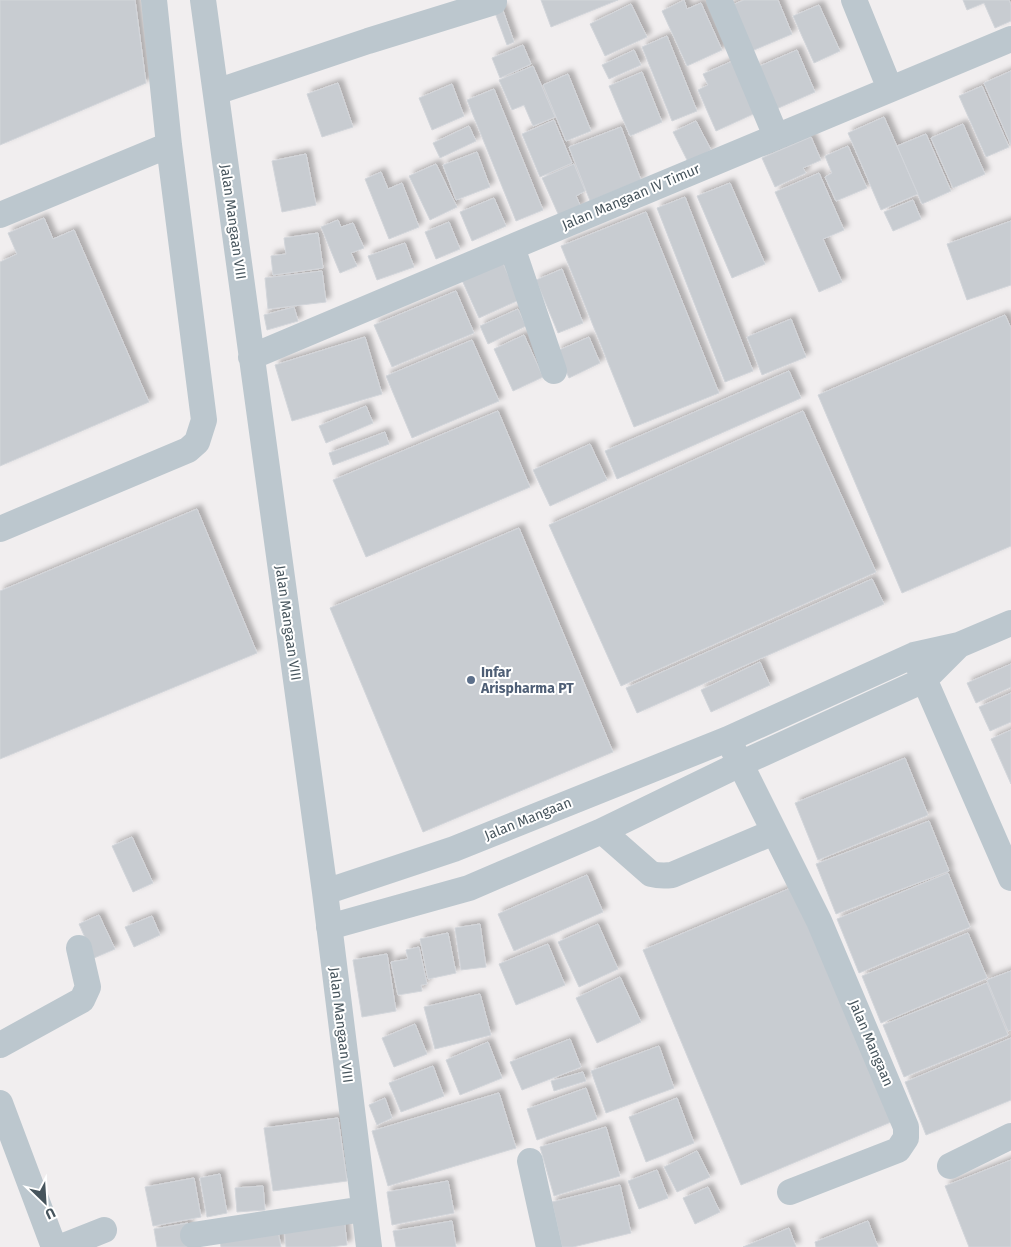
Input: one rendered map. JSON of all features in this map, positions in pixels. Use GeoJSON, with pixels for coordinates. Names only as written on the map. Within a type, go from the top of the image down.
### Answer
{"type":"FeatureCollection","features":[{"type":"Feature","properties":{"kind":"street"},"geometry":{"type":"LineString","coordinates":[[0,529],[188,450],[197,442],[204,420],[169,145],[154,0]]}},
{"type":"Feature","properties":{"kind":"street","name":"Jalan Mangaan VIII"},"geometry":{"type":"LineString","coordinates":[[203,0],[325,892],[369,1247]]}},
{"type":"Feature","properties":{"kind":"street"},"geometry":{"type":"LineString","coordinates":[[719,0],[776,136]]}},
{"type":"Feature","properties":{"kind":"street"},"geometry":{"type":"LineString","coordinates":[[854,0],[890,89]]}},
{"type":"Feature","properties":{"kind":"street"},"geometry":{"type":"LineString","coordinates":[[216,92],[368,41],[494,2]]}},
{"type":"Feature","properties":{"kind":"street","name":"Jalan Mangaan IV Timur"},"geometry":{"type":"LineString","coordinates":[[251,357],[512,246],[1011,39]]}},
{"type":"Feature","properties":{"kind":"street"},"geometry":{"type":"LineString","coordinates":[[0,215],[169,145]]}},
{"type":"Feature","properties":{"kind":"street"},"geometry":{"type":"LineString","coordinates":[[512,246],[554,371]]}},
{"type":"Feature","properties":{"kind":"street","name":"Jalan Mangaan"},"geometry":{"type":"LineString","coordinates":[[325,892],[454,849],[728,739],[914,655],[959,645],[1011,622]]}},
{"type":"Feature","properties":{"kind":"street","name":"Jalan Mangaan"},"geometry":{"type":"LineString","coordinates":[[740,764],[924,680],[959,645]]}},
{"type":"Feature","properties":{"kind":"street"},"geometry":{"type":"LineString","coordinates":[[914,655],[1011,878]]}},
{"type":"Feature","properties":{"kind":"street","name":"Jalan Mangaan"},"geometry":{"type":"LineString","coordinates":[[728,739],[819,921],[906,1127],[906,1138],[898,1150],[790,1192]]}},
{"type":"Feature","properties":{"kind":"street"},"geometry":{"type":"LineString","coordinates":[[329,927],[469,888],[602,831],[740,764]]}},
{"type":"Feature","properties":{"kind":"street"},"geometry":{"type":"LineString","coordinates":[[602,831],[651,874],[657,876],[672,875],[774,832]]}},
{"type":"Feature","properties":{"kind":"street"},"geometry":{"type":"LineString","coordinates":[[0,1045],[82,1000],[88,987],[79,948]]}},
{"type":"Feature","properties":{"kind":"street"},"geometry":{"type":"LineString","coordinates":[[0,1103],[54,1247]]}},
{"type":"Feature","properties":{"kind":"street"},"geometry":{"type":"LineString","coordinates":[[950,1166],[1011,1136]]}},
{"type":"Feature","properties":{"kind":"street"},"geometry":{"type":"LineString","coordinates":[[530,1160],[549,1247]]}},
{"type":"Feature","properties":{"kind":"street"},"geometry":{"type":"LineString","coordinates":[[193,1235],[364,1209]]}},
{"type":"Feature","properties":{"kind":"street"},"geometry":{"type":"LineString","coordinates":[[61,1247],[104,1230]]}},
{"type":"Feature","properties":{"kind":"building"},"geometry":{"type":"Polygon","coordinates":[[[0,0],[135,0],[146,83],[0,145],[0,0]]]}},
{"type":"Feature","properties":{"kind":"building"},"geometry":{"type":"Polygon","coordinates":[[[541,0],[618,0],[551,27],[541,0]]]}},
{"type":"Feature","properties":{"kind":"building"},"geometry":{"type":"Polygon","coordinates":[[[684,0],[687,9],[701,3],[722,50],[687,66],[662,11],[684,0]]]}},
{"type":"Feature","properties":{"kind":"building"},"geometry":{"type":"Polygon","coordinates":[[[744,0],[778,0],[792,34],[747,53],[727,7],[744,0]]]}},
{"type":"Feature","properties":{"kind":"building"},"geometry":{"type":"Polygon","coordinates":[[[963,0],[1009,0],[1011,5],[1011,21],[995,28],[984,3],[967,10],[963,0]]]}},
{"type":"Feature","properties":{"kind":"building"},"geometry":{"type":"Polygon","coordinates":[[[631,4],[647,37],[605,56],[590,24],[631,4]]]}},
{"type":"Feature","properties":{"kind":"building"},"geometry":{"type":"Polygon","coordinates":[[[819,5],[840,51],[814,63],[793,16],[819,5]]]}},
{"type":"Feature","properties":{"kind":"building"},"geometry":{"type":"Polygon","coordinates":[[[502,8],[514,42],[507,45],[494,10],[502,8]]]}},
{"type":"Feature","properties":{"kind":"building"},"geometry":{"type":"Polygon","coordinates":[[[667,36],[697,111],[672,121],[642,47],[667,36]]]}},
{"type":"Feature","properties":{"kind":"building"},"geometry":{"type":"Polygon","coordinates":[[[523,45],[531,64],[500,78],[492,58],[523,45]]]}},
{"type":"Feature","properties":{"kind":"building"},"geometry":{"type":"Polygon","coordinates":[[[634,50],[641,65],[609,79],[602,65],[634,50]]]}},
{"type":"Feature","properties":{"kind":"building"},"geometry":{"type":"Polygon","coordinates":[[[797,50],[815,92],[774,110],[755,68],[797,50]]]}},
{"type":"Feature","properties":{"kind":"building"},"geometry":{"type":"Polygon","coordinates":[[[737,59],[760,111],[716,131],[698,90],[708,85],[703,74],[737,59]]]}},
{"type":"Feature","properties":{"kind":"building"},"geometry":{"type":"Polygon","coordinates":[[[533,66],[555,117],[533,126],[524,105],[512,110],[499,80],[533,66]]]}},
{"type":"Feature","properties":{"kind":"building"},"geometry":{"type":"Polygon","coordinates":[[[1011,71],[1011,145],[984,83],[1011,71]]]}},
{"type":"Feature","properties":{"kind":"building"},"geometry":{"type":"Polygon","coordinates":[[[642,72],[662,122],[630,136],[609,86],[642,72]]]}},
{"type":"Feature","properties":{"kind":"building"},"geometry":{"type":"Polygon","coordinates":[[[568,74],[591,131],[566,141],[543,85],[568,74]]]}},
{"type":"Feature","properties":{"kind":"building"},"geometry":{"type":"Polygon","coordinates":[[[338,83],[353,127],[322,137],[307,94],[338,83]]]}},
{"type":"Feature","properties":{"kind":"building"},"geometry":{"type":"Polygon","coordinates":[[[452,84],[464,116],[432,130],[419,98],[452,84]]]}},
{"type":"Feature","properties":{"kind":"building"},"geometry":{"type":"Polygon","coordinates":[[[982,86],[1009,147],[986,157],[959,96],[982,86]]]}},
{"type":"Feature","properties":{"kind":"building"},"geometry":{"type":"Polygon","coordinates":[[[494,89],[543,210],[516,221],[467,100],[494,89]]]}},
{"type":"Feature","properties":{"kind":"building"},"geometry":{"type":"Polygon","coordinates":[[[884,117],[918,194],[881,210],[848,133],[884,117]]]}},
{"type":"Feature","properties":{"kind":"building"},"geometry":{"type":"Polygon","coordinates":[[[554,120],[572,163],[540,177],[522,134],[554,120]]]}},
{"type":"Feature","properties":{"kind":"building"},"geometry":{"type":"Polygon","coordinates":[[[696,121],[711,150],[688,162],[673,132],[696,121]]]}},
{"type":"Feature","properties":{"kind":"building"},"geometry":{"type":"Polygon","coordinates":[[[963,124],[985,174],[953,188],[931,138],[963,124]]]}},
{"type":"Feature","properties":{"kind":"building"},"geometry":{"type":"Polygon","coordinates":[[[469,126],[476,141],[440,158],[433,143],[469,126]]]}},
{"type":"Feature","properties":{"kind":"building"},"geometry":{"type":"Polygon","coordinates":[[[621,127],[641,180],[590,201],[569,147],[621,127]]]}},
{"type":"Feature","properties":{"kind":"building"},"geometry":{"type":"Polygon","coordinates":[[[926,134],[951,191],[922,204],[897,146],[926,134]]]}},
{"type":"Feature","properties":{"kind":"building"},"geometry":{"type":"Polygon","coordinates":[[[811,137],[821,160],[803,168],[806,173],[775,187],[762,158],[811,137]]]}},
{"type":"Feature","properties":{"kind":"building"},"geometry":{"type":"Polygon","coordinates":[[[848,146],[867,188],[836,201],[825,177],[832,173],[825,156],[848,146]]]}},
{"type":"Feature","properties":{"kind":"building"},"geometry":{"type":"Polygon","coordinates":[[[477,152],[490,187],[456,200],[443,165],[477,152]]]}},
{"type":"Feature","properties":{"kind":"building"},"geometry":{"type":"Polygon","coordinates":[[[306,154],[316,205],[282,212],[272,161],[306,154]]]}},
{"type":"Feature","properties":{"kind":"building"},"geometry":{"type":"Polygon","coordinates":[[[436,164],[457,207],[430,220],[409,176],[436,164]]]}},
{"type":"Feature","properties":{"kind":"building"},"geometry":{"type":"Polygon","coordinates":[[[574,164],[585,191],[576,196],[581,207],[559,216],[542,178],[574,164]]]}},
{"type":"Feature","properties":{"kind":"building"},"geometry":{"type":"Polygon","coordinates":[[[381,172],[388,189],[402,183],[419,227],[389,239],[365,179],[381,172]]]}},
{"type":"Feature","properties":{"kind":"building"},"geometry":{"type":"Polygon","coordinates":[[[819,173],[844,230],[823,239],[842,282],[819,292],[775,192],[819,173]]]}},
{"type":"Feature","properties":{"kind":"building"},"geometry":{"type":"Polygon","coordinates":[[[730,183],[765,264],[732,278],[697,196],[730,183]]]}},
{"type":"Feature","properties":{"kind":"building"},"geometry":{"type":"Polygon","coordinates":[[[685,197],[753,371],[725,382],[657,208],[685,197]]]}},
{"type":"Feature","properties":{"kind":"building"},"geometry":{"type":"Polygon","coordinates":[[[494,198],[506,226],[472,241],[460,212],[494,198]]]}},
{"type":"Feature","properties":{"kind":"building"},"geometry":{"type":"Polygon","coordinates":[[[913,200],[921,219],[893,231],[884,212],[913,200]]]}},
{"type":"Feature","properties":{"kind":"building"},"geometry":{"type":"Polygon","coordinates":[[[646,212],[719,393],[634,427],[561,246],[646,212]]]}},
{"type":"Feature","properties":{"kind":"building"},"geometry":{"type":"Polygon","coordinates":[[[44,218],[53,239],[74,230],[149,402],[0,466],[0,262],[17,254],[8,233],[44,218]]]}},
{"type":"Feature","properties":{"kind":"building"},"geometry":{"type":"Polygon","coordinates":[[[338,220],[341,227],[353,223],[364,248],[351,253],[357,266],[340,273],[321,227],[338,220]]]}},
{"type":"Feature","properties":{"kind":"building"},"geometry":{"type":"Polygon","coordinates":[[[1011,221],[1011,285],[967,300],[947,244],[1011,221]]]}},
{"type":"Feature","properties":{"kind":"building"},"geometry":{"type":"Polygon","coordinates":[[[449,222],[460,249],[436,259],[425,232],[449,222]]]}},
{"type":"Feature","properties":{"kind":"building"},"geometry":{"type":"Polygon","coordinates":[[[318,233],[323,268],[273,275],[271,256],[286,254],[284,238],[318,233]]]}},
{"type":"Feature","properties":{"kind":"building"},"geometry":{"type":"Polygon","coordinates":[[[405,243],[414,267],[377,280],[368,256],[405,243]]]}},
{"type":"Feature","properties":{"kind":"building"},"geometry":{"type":"Polygon","coordinates":[[[502,261],[519,300],[479,318],[461,278],[502,261]]]}},
{"type":"Feature","properties":{"kind":"building"},"geometry":{"type":"Polygon","coordinates":[[[562,269],[583,323],[558,333],[536,280],[562,269]]]}},
{"type":"Feature","properties":{"kind":"building"},"geometry":{"type":"Polygon","coordinates":[[[322,271],[326,302],[268,309],[265,278],[322,271]]]}},
{"type":"Feature","properties":{"kind":"building"},"geometry":{"type":"Polygon","coordinates":[[[456,291],[474,333],[392,367],[374,325],[456,291]]]}},
{"type":"Feature","properties":{"kind":"building"},"geometry":{"type":"Polygon","coordinates":[[[294,307],[298,321],[267,330],[264,315],[294,307]]]}},
{"type":"Feature","properties":{"kind":"building"},"geometry":{"type":"Polygon","coordinates":[[[518,309],[526,326],[488,344],[480,326],[518,309]]]}},
{"type":"Feature","properties":{"kind":"building"},"geometry":{"type":"Polygon","coordinates":[[[1005,315],[1011,328],[1011,546],[902,593],[818,395],[1005,315]]]}},
{"type":"Feature","properties":{"kind":"building"},"geometry":{"type":"Polygon","coordinates":[[[791,319],[806,357],[762,375],[747,337],[791,319]]]}},
{"type":"Feature","properties":{"kind":"building"},"geometry":{"type":"Polygon","coordinates":[[[524,335],[543,377],[513,391],[494,349],[524,335]]]}},
{"type":"Feature","properties":{"kind":"building"},"geometry":{"type":"Polygon","coordinates":[[[365,337],[382,394],[292,421],[275,365],[365,337]]]}},
{"type":"Feature","properties":{"kind":"building"},"geometry":{"type":"Polygon","coordinates":[[[589,337],[600,363],[569,378],[557,351],[589,337]]]}},
{"type":"Feature","properties":{"kind":"building"},"geometry":{"type":"Polygon","coordinates":[[[472,340],[499,401],[412,438],[386,376],[472,340]]]}},
{"type":"Feature","properties":{"kind":"building"},"geometry":{"type":"Polygon","coordinates":[[[789,371],[801,398],[617,479],[605,451],[789,371]]]}},
{"type":"Feature","properties":{"kind":"building"},"geometry":{"type":"Polygon","coordinates":[[[366,406],[373,423],[326,443],[319,426],[366,406]]]}},
{"type":"Feature","properties":{"kind":"building"},"geometry":{"type":"Polygon","coordinates":[[[498,411],[530,487],[366,557],[333,480],[498,411]]]}},
{"type":"Feature","properties":{"kind":"building"},"geometry":{"type":"Polygon","coordinates":[[[803,411],[876,572],[621,686],[549,525],[803,411]]]}},
{"type":"Feature","properties":{"kind":"building"},"geometry":{"type":"Polygon","coordinates":[[[385,432],[389,444],[333,465],[329,453],[385,432]]]}},
{"type":"Feature","properties":{"kind":"building"},"geometry":{"type":"Polygon","coordinates":[[[590,444],[607,480],[550,506],[533,470],[590,444]]]}},
{"type":"Feature","properties":{"kind":"building"},"geometry":{"type":"Polygon","coordinates":[[[197,509],[257,653],[0,759],[0,591],[197,509]]]}},
{"type":"Feature","properties":{"kind":"building","name":"Infar Arispharma PT"},"geometry":{"type":"Polygon","coordinates":[[[519,528],[613,752],[423,832],[330,608],[519,528]]]}},
{"type":"Feature","properties":{"kind":"building"},"geometry":{"type":"Polygon","coordinates":[[[872,579],[884,604],[637,713],[626,688],[872,579]]]}},
{"type":"Feature","properties":{"kind":"building"},"geometry":{"type":"Polygon","coordinates":[[[760,662],[770,685],[711,712],[701,690],[760,662]]]}},
{"type":"Feature","properties":{"kind":"building"},"geometry":{"type":"Polygon","coordinates":[[[1011,664],[1011,687],[976,703],[967,683],[1011,664]]]}},
{"type":"Feature","properties":{"kind":"building"},"geometry":{"type":"Polygon","coordinates":[[[1011,693],[1011,722],[990,731],[979,707],[1011,693]]]}},
{"type":"Feature","properties":{"kind":"building"},"geometry":{"type":"Polygon","coordinates":[[[1011,730],[1011,784],[991,739],[1011,730]]]}},
{"type":"Feature","properties":{"kind":"building"},"geometry":{"type":"Polygon","coordinates":[[[905,758],[928,815],[818,860],[795,803],[905,758]]]}},
{"type":"Feature","properties":{"kind":"building"},"geometry":{"type":"Polygon","coordinates":[[[929,821],[949,871],[836,914],[816,864],[929,821]]]}},
{"type":"Feature","properties":{"kind":"building"},"geometry":{"type":"Polygon","coordinates":[[[132,837],[153,883],[133,892],[112,846],[132,837]]]}},
{"type":"Feature","properties":{"kind":"building"},"geometry":{"type":"Polygon","coordinates":[[[948,873],[970,927],[859,973],[837,919],[948,873]]]}},
{"type":"Feature","properties":{"kind":"building"},"geometry":{"type":"Polygon","coordinates":[[[587,875],[603,912],[514,951],[498,914],[587,875]]]}},
{"type":"Feature","properties":{"kind":"building"},"geometry":{"type":"Polygon","coordinates":[[[793,887],[891,1122],[741,1185],[643,950],[793,887]]]}},
{"type":"Feature","properties":{"kind":"building"},"geometry":{"type":"Polygon","coordinates":[[[99,915],[115,949],[94,958],[79,924],[99,915]]]}},
{"type":"Feature","properties":{"kind":"building"},"geometry":{"type":"Polygon","coordinates":[[[152,916],[160,935],[134,947],[125,927],[152,916]]]}},
{"type":"Feature","properties":{"kind":"building"},"geometry":{"type":"Polygon","coordinates":[[[480,924],[486,967],[461,970],[455,928],[480,924]]]}},
{"type":"Feature","properties":{"kind":"building"},"geometry":{"type":"Polygon","coordinates":[[[598,924],[618,969],[579,987],[558,942],[598,924]]]}},
{"type":"Feature","properties":{"kind":"building"},"geometry":{"type":"Polygon","coordinates":[[[448,933],[456,973],[428,979],[420,939],[448,933]]]}},
{"type":"Feature","properties":{"kind":"building"},"geometry":{"type":"Polygon","coordinates":[[[968,933],[987,978],[881,1023],[862,976],[968,933]]]}},
{"type":"Feature","properties":{"kind":"building"},"geometry":{"type":"Polygon","coordinates":[[[548,944],[565,985],[516,1005],[499,964],[548,944]]]}},
{"type":"Feature","properties":{"kind":"building"},"geometry":{"type":"Polygon","coordinates":[[[419,947],[427,984],[421,985],[422,991],[398,995],[391,962],[408,959],[406,950],[419,947]]]}},
{"type":"Feature","properties":{"kind":"building"},"geometry":{"type":"Polygon","coordinates":[[[387,954],[396,1011],[362,1017],[353,960],[387,954]]]}},
{"type":"Feature","properties":{"kind":"building"},"geometry":{"type":"Polygon","coordinates":[[[1011,971],[1011,1030],[1008,1031],[987,980],[1011,971]]]}},
{"type":"Feature","properties":{"kind":"building"},"geometry":{"type":"Polygon","coordinates":[[[620,977],[641,1022],[597,1043],[576,998],[620,977]]]}},
{"type":"Feature","properties":{"kind":"building"},"geometry":{"type":"Polygon","coordinates":[[[987,983],[1008,1035],[904,1077],[883,1025],[987,983]]]}},
{"type":"Feature","properties":{"kind":"building"},"geometry":{"type":"Polygon","coordinates":[[[480,994],[491,1035],[435,1049],[424,1007],[480,994]]]}},
{"type":"Feature","properties":{"kind":"building"},"geometry":{"type":"Polygon","coordinates":[[[415,1024],[427,1054],[394,1067],[382,1038],[415,1024]]]}},
{"type":"Feature","properties":{"kind":"building"},"geometry":{"type":"Polygon","coordinates":[[[1011,1038],[1011,1100],[926,1135],[905,1082],[1011,1038]]]}},
{"type":"Feature","properties":{"kind":"building"},"geometry":{"type":"Polygon","coordinates":[[[570,1039],[581,1067],[522,1090],[510,1062],[570,1039]]]}},
{"type":"Feature","properties":{"kind":"building"},"geometry":{"type":"Polygon","coordinates":[[[488,1042],[502,1078],[460,1095],[446,1060],[488,1042]]]}},
{"type":"Feature","properties":{"kind":"building"},"geometry":{"type":"Polygon","coordinates":[[[659,1046],[674,1088],[606,1113],[591,1071],[659,1046]]]}},
{"type":"Feature","properties":{"kind":"building"},"geometry":{"type":"Polygon","coordinates":[[[433,1066],[444,1096],[401,1112],[389,1083],[433,1066]]]}},
{"type":"Feature","properties":{"kind":"building"},"geometry":{"type":"Polygon","coordinates":[[[583,1072],[586,1081],[554,1091],[551,1081],[583,1072]]]}},
{"type":"Feature","properties":{"kind":"building"},"geometry":{"type":"Polygon","coordinates":[[[586,1088],[597,1119],[537,1140],[527,1109],[586,1088]]]}},
{"type":"Feature","properties":{"kind":"building"},"geometry":{"type":"Polygon","coordinates":[[[499,1093],[516,1148],[388,1186],[372,1131],[499,1093]]]}},
{"type":"Feature","properties":{"kind":"building"},"geometry":{"type":"Polygon","coordinates":[[[385,1098],[392,1118],[377,1125],[369,1105],[385,1098]]]}},
{"type":"Feature","properties":{"kind":"building"},"geometry":{"type":"Polygon","coordinates":[[[677,1098],[694,1143],[646,1162],[629,1117],[677,1098]]]}},
{"type":"Feature","properties":{"kind":"building"},"geometry":{"type":"Polygon","coordinates":[[[338,1118],[347,1181],[273,1191],[264,1128],[338,1118]]]}},
{"type":"Feature","properties":{"kind":"building"},"geometry":{"type":"Polygon","coordinates":[[[606,1127],[620,1176],[554,1196],[540,1147],[606,1127]]]}},
{"type":"Feature","properties":{"kind":"building"},"geometry":{"type":"Polygon","coordinates":[[[697,1151],[710,1177],[677,1192],[664,1167],[697,1151]]]}},
{"type":"Feature","properties":{"kind":"building"},"geometry":{"type":"Polygon","coordinates":[[[1011,1160],[1011,1247],[969,1247],[945,1186],[1011,1160]]]}},
{"type":"Feature","properties":{"kind":"building"},"geometry":{"type":"Polygon","coordinates":[[[657,1170],[668,1198],[639,1209],[628,1181],[657,1170]]]}},
{"type":"Feature","properties":{"kind":"building"},"geometry":{"type":"Polygon","coordinates":[[[220,1174],[227,1213],[207,1217],[200,1178],[220,1174]]]}},
{"type":"Feature","properties":{"kind":"building"},"geometry":{"type":"Polygon","coordinates":[[[194,1178],[201,1217],[153,1226],[145,1187],[194,1178]]]}},
{"type":"Feature","properties":{"kind":"building"},"geometry":{"type":"Polygon","coordinates":[[[448,1181],[454,1213],[392,1225],[387,1192],[448,1181]]]}},
{"type":"Feature","properties":{"kind":"building"},"geometry":{"type":"Polygon","coordinates":[[[620,1185],[631,1233],[573,1247],[562,1247],[552,1202],[620,1185]]]}},
{"type":"Feature","properties":{"kind":"building"},"geometry":{"type":"Polygon","coordinates":[[[263,1186],[265,1210],[237,1212],[235,1188],[263,1186]]]}},
{"type":"Feature","properties":{"kind":"building"},"geometry":{"type":"Polygon","coordinates":[[[708,1187],[720,1212],[695,1224],[683,1198],[708,1187]]]}},
{"type":"Feature","properties":{"kind":"building"},"geometry":{"type":"Polygon","coordinates":[[[344,1218],[347,1245],[286,1247],[284,1226],[344,1218]]]}},
{"type":"Feature","properties":{"kind":"building"},"geometry":{"type":"Polygon","coordinates":[[[452,1221],[456,1247],[396,1247],[393,1231],[452,1221]]]}},
{"type":"Feature","properties":{"kind":"building"},"geometry":{"type":"Polygon","coordinates":[[[868,1221],[878,1247],[816,1247],[815,1242],[868,1221]]]}},
{"type":"Feature","properties":{"kind":"building"},"geometry":{"type":"Polygon","coordinates":[[[188,1223],[191,1247],[157,1247],[154,1229],[188,1223]]]}},
{"type":"Feature","properties":{"kind":"building"},"geometry":{"type":"Polygon","coordinates":[[[277,1226],[281,1247],[221,1247],[219,1237],[277,1226]]]}},
{"type":"Feature","properties":{"kind":"building"},"geometry":{"type":"Polygon","coordinates":[[[789,1228],[796,1247],[743,1247],[789,1228]]]}},
{"type":"Feature","properties":{"kind":"place","name":"Infar Arispharma PT"},"geometry":{"type":"Point","coordinates":[471,680]}}]}
